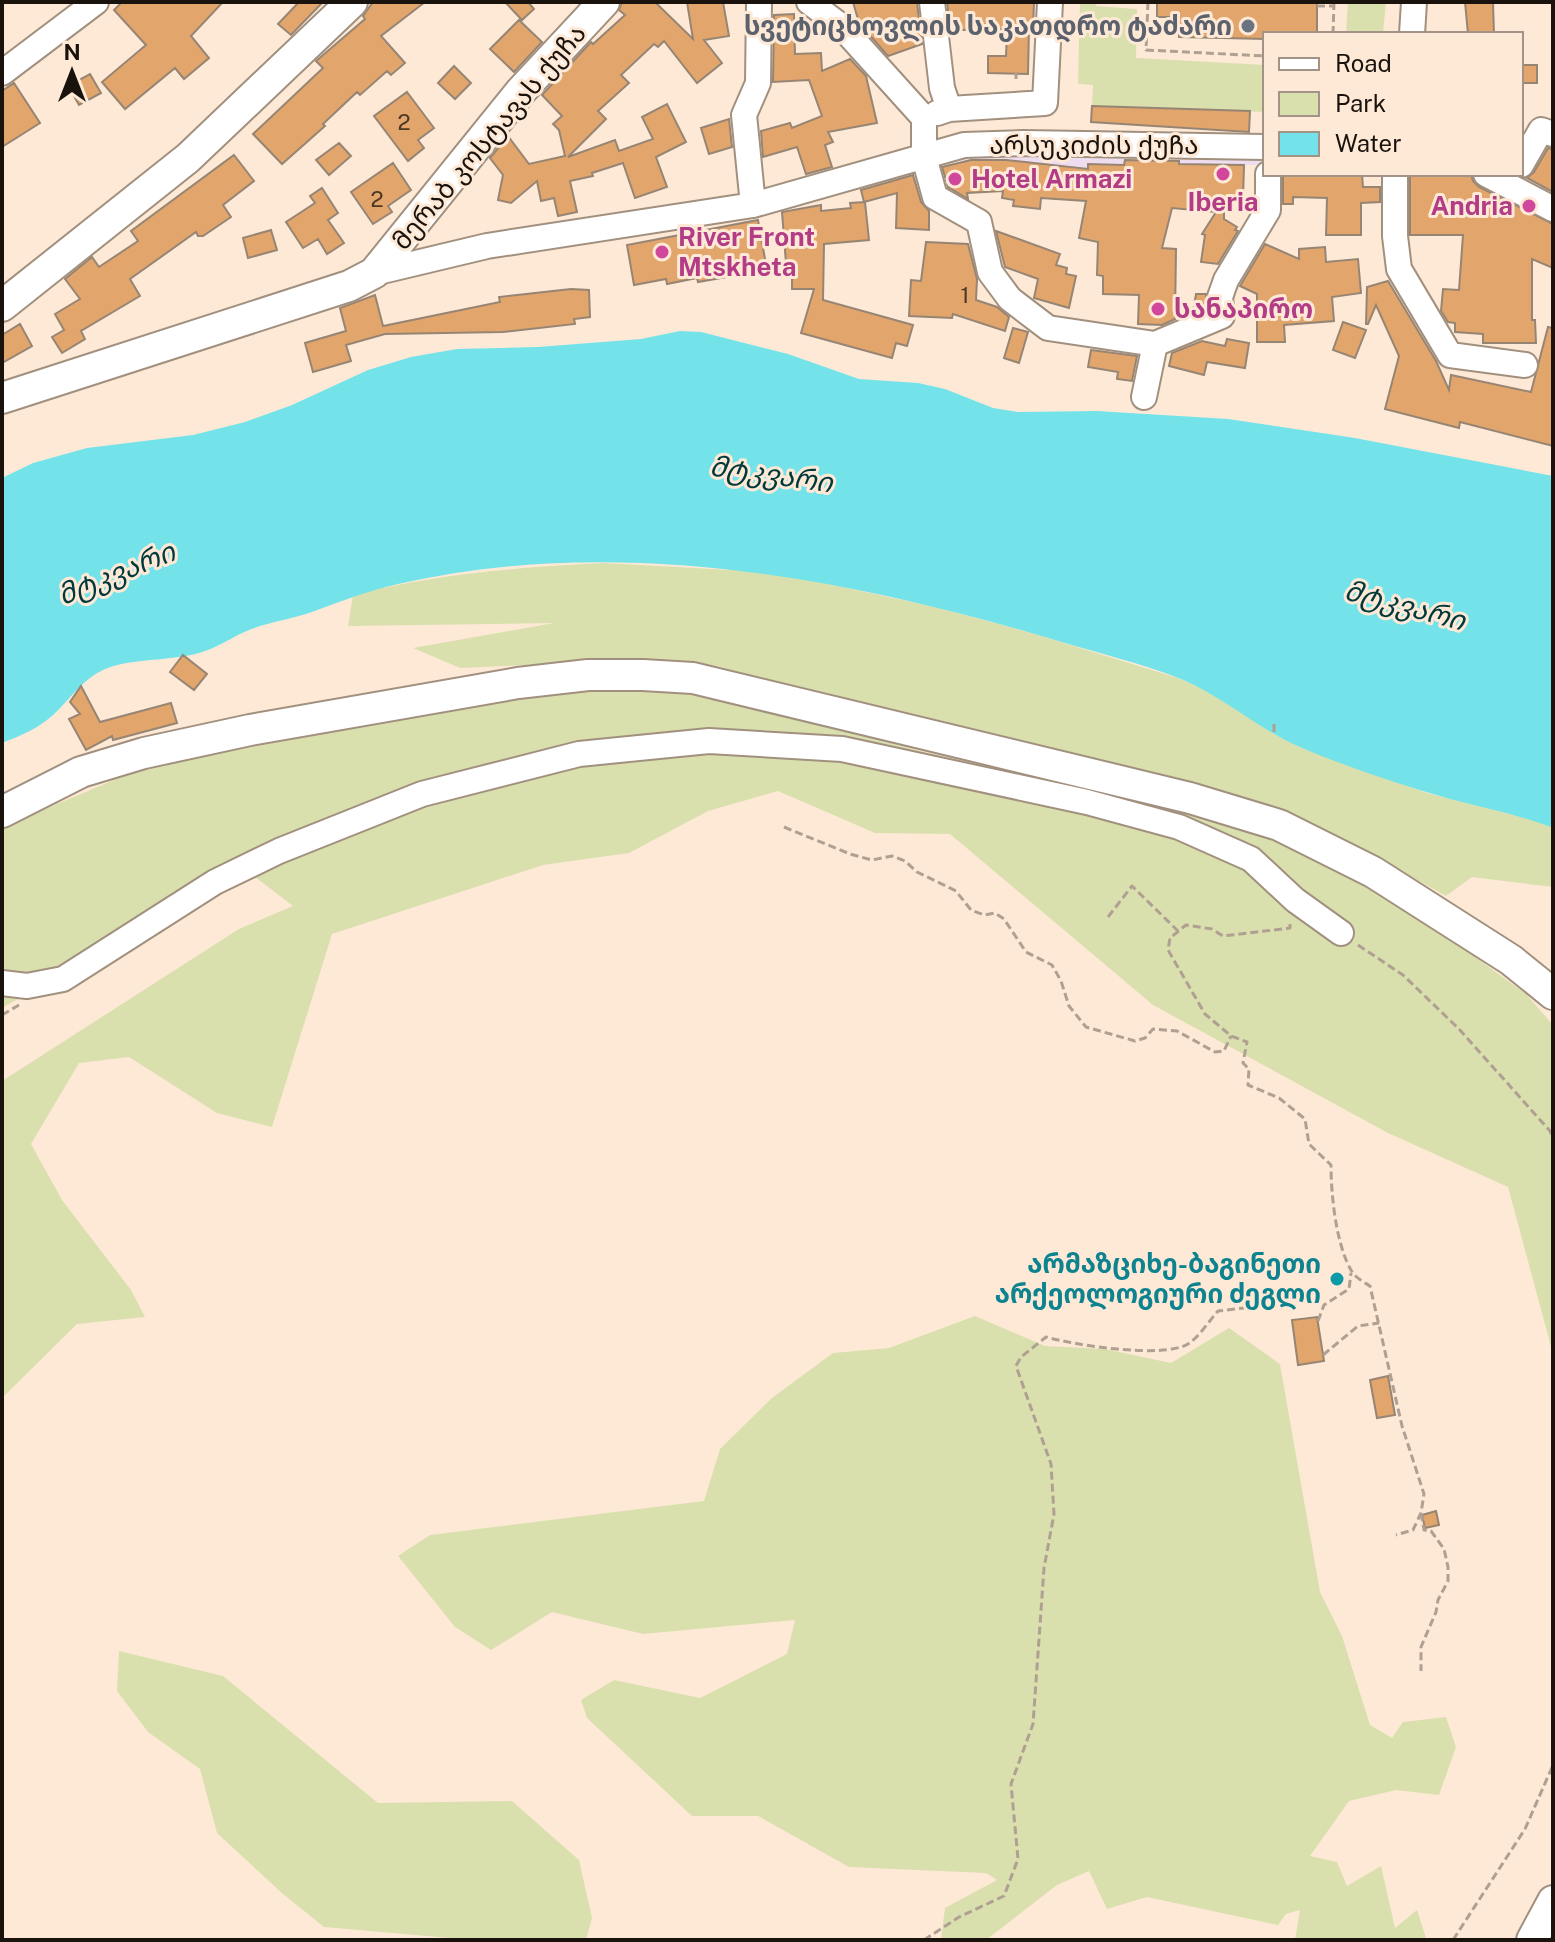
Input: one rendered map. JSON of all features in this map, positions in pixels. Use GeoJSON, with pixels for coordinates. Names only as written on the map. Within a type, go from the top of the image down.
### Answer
{"type":"FeatureCollection","features":[{"type":"Feature","properties":{"kind":"main road"},"geometry":{"type":"LineString","coordinates":[[2,306],[188,158],[352,2]]}},
{"type":"Feature","properties":{"kind":"main road","name":"მერაბ კოსტავას ქუჩა"},"geometry":{"type":"LineString","coordinates":[[374,273],[521,91],[604,2]]}},
{"type":"Feature","properties":{"kind":"main road"},"geometry":{"type":"LineString","coordinates":[[2,398],[349,286],[374,273]]}},
{"type":"Feature","properties":{"kind":"main road"},"geometry":{"type":"LineString","coordinates":[[2,812],[81,772],[144,753],[250,730],[518,683],[588,675],[693,678],[1190,798],[1279,825],[1373,872],[1511,960],[1553,994]]}},
{"type":"Feature","properties":{"kind":"main road"},"geometry":{"type":"LineString","coordinates":[[1532,1940],[1553,1901]]}},
{"type":"Feature","properties":{"kind":"street"},"geometry":{"type":"LineString","coordinates":[[2,73],[96,2]]}},
{"type":"Feature","properties":{"kind":"street"},"geometry":{"type":"LineString","coordinates":[[753,205],[744,115],[758,83],[759,2]]}},
{"type":"Feature","properties":{"kind":"street"},"geometry":{"type":"LineString","coordinates":[[809,2],[841,26],[937,113],[1040,119],[1050,2]]}},
{"type":"Feature","properties":{"kind":"street"},"geometry":{"type":"LineString","coordinates":[[932,2],[942,88],[924,157],[935,197],[979,222],[990,272],[1010,299],[1048,328],[1155,344],[1222,316],[1220,297],[1226,280],[1268,210],[1268,176]]}},
{"type":"Feature","properties":{"kind":"street"},"geometry":{"type":"LineString","coordinates":[[1412,32],[1414,2]]}},
{"type":"Feature","properties":{"kind":"street","name":"არსუკიძის ქუჩა"},"geometry":{"type":"LineString","coordinates":[[374,273],[487,246],[753,205],[924,157],[1040,119],[1263,147]]}},
{"type":"Feature","properties":{"kind":"street"},"geometry":{"type":"LineString","coordinates":[[1523,162],[1541,130],[1553,134]]}},
{"type":"Feature","properties":{"kind":"street"},"geometry":{"type":"LineString","coordinates":[[1395,176],[1395,236],[1399,269],[1450,355],[1525,365]]}},
{"type":"Feature","properties":{"kind":"street"},"geometry":{"type":"LineString","coordinates":[[1517,176],[1553,209]]}},
{"type":"Feature","properties":{"kind":"street"},"geometry":{"type":"LineString","coordinates":[[423,212],[422,242],[436,254],[445,255]]}},
{"type":"Feature","properties":{"kind":"street"},"geometry":{"type":"LineString","coordinates":[[1144,397],[1155,344]]}},
{"type":"Feature","properties":{"kind":"street"},"geometry":{"type":"LineString","coordinates":[[2,983],[27,986],[63,979],[215,882],[279,851],[422,794],[579,754],[709,741],[842,749],[1087,802],[1179,827],[1251,859],[1295,900],[1341,933]]}},
{"type":"Feature","properties":{"kind":"path"},"geometry":{"type":"LineString","coordinates":[[1148,2],[1146,50],[1263,56]]}},
{"type":"Feature","properties":{"kind":"path"},"geometry":{"type":"LineString","coordinates":[[1317,6],[1334,4],[1333,32]]}},
{"type":"Feature","properties":{"kind":"path"},"geometry":{"type":"LineString","coordinates":[[1274,724],[1274,734]]}},
{"type":"Feature","properties":{"kind":"path"},"geometry":{"type":"LineString","coordinates":[[784,827],[850,854],[872,860],[892,856],[905,861],[917,872],[956,891],[971,910],[984,915],[995,913],[1004,919],[1026,952],[1052,965],[1069,1006],[1086,1027],[1135,1041],[1145,1038],[1153,1029],[1177,1031],[1215,1052],[1224,1051],[1231,1036]]}},
{"type":"Feature","properties":{"kind":"path"},"geometry":{"type":"LineString","coordinates":[[1108,917],[1132,886],[1178,931]]}},
{"type":"Feature","properties":{"kind":"path"},"geometry":{"type":"LineString","coordinates":[[1295,900],[1290,928],[1223,936],[1197,925],[1186,925],[1170,938],[1168,950],[1205,1014],[1231,1036],[1247,1042],[1243,1063],[1249,1069],[1248,1085],[1279,1098],[1305,1119],[1309,1144],[1331,1165],[1331,1201],[1351,1273],[1349,1289],[1324,1305],[1318,1321]]}},
{"type":"Feature","properties":{"kind":"path"},"geometry":{"type":"LineString","coordinates":[[1341,933],[1403,975],[1459,1029],[1550,1131],[1553,1139]]}},
{"type":"Feature","properties":{"kind":"path"},"geometry":{"type":"LineString","coordinates":[[1351,1273],[1370,1286],[1402,1426],[1424,1494],[1421,1513],[1413,1530],[1396,1535]]}},
{"type":"Feature","properties":{"kind":"path"},"geometry":{"type":"LineString","coordinates":[[924,1940],[959,1917],[1004,1896],[1018,1859],[1011,1784],[1033,1724],[1044,1568],[1054,1514],[1051,1464],[1016,1366],[1021,1357],[1046,1337],[1066,1343],[1145,1351],[1188,1344],[1218,1311],[1244,1308]]}},
{"type":"Feature","properties":{"kind":"path"},"geometry":{"type":"LineString","coordinates":[[1323,1355],[1358,1326],[1379,1323]]}},
{"type":"Feature","properties":{"kind":"path"},"geometry":{"type":"LineString","coordinates":[[1421,1513],[1424,1530],[1431,1531],[1444,1549],[1448,1567],[1448,1581],[1421,1647],[1421,1671]]}},
{"type":"Feature","properties":{"kind":"path"},"geometry":{"type":"LineString","coordinates":[[1453,1940],[1525,1829],[1553,1765]]}},
{"type":"Feature","properties":{"kind":"shaded area"},"geometry":{"type":"Polygon","coordinates":[[[959,151],[1263,153],[1263,165],[1179,165],[1179,158],[1126,155],[1124,165],[1089,164],[1088,169],[1007,160],[962,161],[959,151]]]}},
{"type":"Feature","properties":{"kind":"green space"},"geometry":{"type":"Polygon","coordinates":[[[1080,2],[1096,2],[1096,6],[1137,9],[1136,58],[1263,65],[1263,112],[1092,106],[1093,85],[1078,84],[1080,2]]]}},
{"type":"Feature","properties":{"kind":"green space"},"geometry":{"type":"Polygon","coordinates":[[[1348,2],[1386,2],[1383,32],[1346,32],[1348,2]]]}},
{"type":"Feature","properties":{"kind":"green space"},"geometry":{"type":"Polygon","coordinates":[[[604,563],[749,571],[815,581],[939,608],[1178,678],[1220,697],[1274,734],[1302,748],[1427,793],[1530,819],[1553,828],[1553,887],[1472,877],[1446,896],[1332,833],[1243,799],[898,721],[718,666],[569,663],[460,668],[413,648],[554,623],[348,626],[353,595],[477,573],[604,563]]]}},
{"type":"Feature","properties":{"kind":"green space"},"geometry":{"type":"Polygon","coordinates":[[[681,687],[916,750],[1247,824],[1390,895],[1526,994],[1553,1025],[1553,1354],[1508,1187],[1388,1133],[1153,1005],[950,834],[875,833],[778,791],[708,811],[629,853],[543,865],[332,934],[272,1127],[217,1113],[129,1057],[79,1063],[31,1144],[62,1200],[131,1290],[145,1317],[77,1324],[2,1398],[2,1081],[239,929],[293,906],[246,870],[2,1008],[2,827],[145,767],[547,691],[681,687]]]}},
{"type":"Feature","properties":{"kind":"green space"},"geometry":{"type":"Polygon","coordinates":[[[975,1316],[1045,1346],[1105,1349],[1171,1363],[1229,1328],[1280,1364],[1320,1592],[1342,1636],[1370,1725],[1392,1738],[1403,1722],[1446,1717],[1456,1747],[1439,1795],[1396,1790],[1349,1801],[1310,1856],[1337,1862],[1347,1886],[1381,1866],[1395,1928],[1417,1910],[1426,1938],[1431,1940],[1295,1940],[1300,1910],[1286,1914],[1278,1925],[1147,1897],[1107,1909],[1089,1871],[1057,1885],[986,1940],[941,1940],[945,1908],[997,1880],[986,1873],[849,1867],[758,1816],[692,1816],[587,1718],[581,1700],[614,1680],[700,1698],[787,1654],[795,1620],[643,1634],[552,1612],[491,1650],[455,1627],[398,1556],[430,1535],[704,1501],[720,1449],[772,1398],[833,1353],[889,1348],[975,1316]]]}},
{"type":"Feature","properties":{"kind":"green space"},"geometry":{"type":"Polygon","coordinates":[[[119,1651],[223,1676],[378,1803],[512,1801],[579,1860],[592,1918],[586,1940],[473,1940],[324,1927],[217,1833],[200,1769],[148,1732],[117,1691],[119,1651]]]}},
{"type":"Feature","properties":{"kind":"water","name":"მტკვარი"},"geometry":{"type":"Polygon","coordinates":[[[680,331],[701,332],[788,354],[859,379],[918,383],[945,389],[993,408],[1018,412],[1097,411],[1228,419],[1355,438],[1553,476],[1553,828],[1413,788],[1320,755],[1286,741],[1181,679],[1119,658],[975,617],[812,581],[646,563],[563,563],[480,569],[376,590],[257,627],[205,651],[108,668],[84,683],[46,721],[2,743],[2,478],[33,463],[87,448],[193,435],[245,422],[292,405],[368,370],[411,357],[457,349],[641,339],[680,331]]]}},
{"type":"Feature","properties":{"kind":"building"},"geometry":{"type":"Polygon","coordinates":[[[122,2],[223,2],[191,36],[209,58],[184,79],[175,68],[125,109],[102,82],[146,45],[114,10],[122,2]]]}},
{"type":"Feature","properties":{"kind":"building"},"geometry":{"type":"Polygon","coordinates":[[[299,2],[323,2],[291,35],[278,24],[299,2]]]}},
{"type":"Feature","properties":{"kind":"building"},"geometry":{"type":"Polygon","coordinates":[[[373,2],[425,2],[381,36],[405,63],[391,75],[387,71],[360,95],[357,92],[282,164],[253,134],[323,68],[316,61],[365,19],[363,16],[373,2]]]}},
{"type":"Feature","properties":{"kind":"building"},"geometry":{"type":"Polygon","coordinates":[[[505,2],[528,2],[534,9],[522,20],[505,2]]]}},
{"type":"Feature","properties":{"kind":"building"},"geometry":{"type":"Polygon","coordinates":[[[622,2],[655,2],[693,39],[687,2],[723,2],[729,36],[704,40],[722,63],[697,83],[664,41],[658,47],[654,44],[621,75],[629,83],[598,111],[606,119],[568,157],[615,140],[619,151],[653,139],[642,117],[667,104],[686,142],[656,157],[667,187],[635,198],[623,163],[592,173],[593,176],[570,181],[577,212],[558,216],[554,198],[541,201],[537,181],[511,203],[498,200],[503,175],[490,158],[508,136],[529,164],[565,156],[559,130],[553,124],[562,116],[542,95],[591,42],[593,44],[625,15],[619,10],[622,2]]]}},
{"type":"Feature","properties":{"kind":"building"},"geometry":{"type":"Polygon","coordinates":[[[853,2],[917,2],[922,44],[888,56],[859,23],[853,2]]]}},
{"type":"Feature","properties":{"kind":"building"},"geometry":{"type":"Polygon","coordinates":[[[947,2],[1034,2],[1033,28],[1029,28],[1028,74],[988,73],[988,56],[1006,56],[1007,29],[962,30],[951,34],[947,2]]]}},
{"type":"Feature","properties":{"kind":"building","name":"სვეტიცხოვლის საკათდრო ტაძარი"},"geometry":{"type":"Polygon","coordinates":[[[1157,2],[1317,2],[1317,32],[1263,32],[1263,39],[1179,37],[1179,17],[1157,17],[1157,2]]]}},
{"type":"Feature","properties":{"kind":"building"},"geometry":{"type":"Polygon","coordinates":[[[1465,2],[1493,2],[1494,32],[1468,32],[1465,2]]]}},
{"type":"Feature","properties":{"kind":"building"},"geometry":{"type":"Polygon","coordinates":[[[794,14],[795,54],[821,53],[822,71],[850,59],[866,76],[877,123],[828,132],[833,142],[825,145],[832,167],[806,174],[797,147],[763,157],[761,131],[790,123],[792,128],[822,116],[809,80],[773,82],[774,15],[794,14]]]}},
{"type":"Feature","properties":{"kind":"building"},"geometry":{"type":"Polygon","coordinates":[[[519,20],[542,42],[514,72],[490,49],[519,20]]]}},
{"type":"Feature","properties":{"kind":"building"},"geometry":{"type":"Polygon","coordinates":[[[1523,65],[1537,65],[1537,83],[1523,83],[1523,65]]]}},
{"type":"Feature","properties":{"kind":"building"},"geometry":{"type":"Polygon","coordinates":[[[454,66],[471,83],[455,99],[438,83],[454,66]]]}},
{"type":"Feature","properties":{"kind":"building"},"geometry":{"type":"Polygon","coordinates":[[[90,74],[101,93],[79,105],[68,86],[90,74]]]}},
{"type":"Feature","properties":{"kind":"building"},"geometry":{"type":"Polygon","coordinates":[[[14,83],[40,123],[2,147],[2,91],[14,83]]]}},
{"type":"Feature","properties":{"kind":"building"},"geometry":{"type":"Polygon","coordinates":[[[407,92],[434,128],[418,140],[424,148],[408,161],[374,116],[407,92]]]}},
{"type":"Feature","properties":{"kind":"building"},"geometry":{"type":"Polygon","coordinates":[[[1092,106],[1250,111],[1249,132],[1091,122],[1092,106]]]}},
{"type":"Feature","properties":{"kind":"building"},"geometry":{"type":"Polygon","coordinates":[[[729,119],[732,147],[709,154],[701,128],[729,119]]]}},
{"type":"Feature","properties":{"kind":"building"},"geometry":{"type":"Polygon","coordinates":[[[339,143],[351,156],[329,175],[316,160],[339,143]]]}},
{"type":"Feature","properties":{"kind":"building"},"geometry":{"type":"Polygon","coordinates":[[[1548,148],[1553,149],[1553,192],[1527,178],[1548,148]]]}},
{"type":"Feature","properties":{"kind":"building"},"geometry":{"type":"Polygon","coordinates":[[[234,155],[254,181],[223,205],[231,217],[203,236],[198,236],[196,232],[130,279],[140,296],[81,331],[85,339],[62,353],[52,337],[64,330],[55,314],[80,299],[65,279],[92,257],[99,267],[138,241],[131,231],[234,155]]]}},
{"type":"Feature","properties":{"kind":"building"},"geometry":{"type":"Polygon","coordinates":[[[971,160],[1006,160],[1088,169],[1088,164],[1124,165],[1125,160],[1244,165],[1243,199],[1224,199],[1224,219],[1238,231],[1218,264],[1201,262],[1205,235],[1202,234],[1216,212],[1172,208],[1162,248],[1176,249],[1175,319],[1162,325],[1138,324],[1139,295],[1103,294],[1103,276],[1097,275],[1098,242],[1079,238],[1086,201],[1041,198],[1040,209],[1013,206],[1014,200],[1002,198],[1003,191],[967,193],[968,199],[948,187],[942,167],[971,160]]]}},
{"type":"Feature","properties":{"kind":"building"},"geometry":{"type":"Polygon","coordinates":[[[393,163],[411,190],[388,206],[392,212],[373,224],[351,192],[393,163]]]}},
{"type":"Feature","properties":{"kind":"building"},"geometry":{"type":"Polygon","coordinates":[[[913,175],[921,202],[929,211],[929,230],[896,228],[897,193],[864,202],[861,190],[913,175]]]}},
{"type":"Feature","properties":{"kind":"building"},"geometry":{"type":"Polygon","coordinates":[[[1283,176],[1362,176],[1363,187],[1380,187],[1380,202],[1361,203],[1361,235],[1326,235],[1327,198],[1293,197],[1293,204],[1283,204],[1283,176]]]}},
{"type":"Feature","properties":{"kind":"building"},"geometry":{"type":"Polygon","coordinates":[[[1410,176],[1472,176],[1479,187],[1553,224],[1553,268],[1532,259],[1532,320],[1535,320],[1536,343],[1483,343],[1483,334],[1455,332],[1455,323],[1448,322],[1441,311],[1443,289],[1459,290],[1463,235],[1410,235],[1410,176]]]}},
{"type":"Feature","properties":{"kind":"building"},"geometry":{"type":"Polygon","coordinates":[[[322,188],[338,213],[328,220],[344,243],[327,254],[318,239],[303,248],[286,222],[315,203],[310,196],[322,188]]]}},
{"type":"Feature","properties":{"kind":"building"},"geometry":{"type":"Polygon","coordinates":[[[865,202],[869,240],[824,244],[823,300],[913,325],[907,346],[896,343],[892,358],[801,333],[814,289],[792,289],[792,275],[787,276],[782,212],[821,205],[821,211],[851,208],[850,203],[865,202]]]}},
{"type":"Feature","properties":{"kind":"building"},"geometry":{"type":"Polygon","coordinates":[[[758,220],[767,270],[698,282],[697,278],[667,284],[666,279],[634,285],[627,245],[758,220]]]}},
{"type":"Feature","properties":{"kind":"building"},"geometry":{"type":"Polygon","coordinates":[[[271,230],[277,250],[248,258],[243,238],[271,230]]]}},
{"type":"Feature","properties":{"kind":"building"},"geometry":{"type":"Polygon","coordinates":[[[996,231],[1060,254],[1056,265],[1067,268],[1066,274],[1076,276],[1069,308],[1034,298],[1038,279],[1005,267],[996,231]]]}},
{"type":"Feature","properties":{"kind":"building"},"geometry":{"type":"Polygon","coordinates":[[[926,242],[968,244],[977,279],[976,300],[997,307],[1009,317],[1005,331],[953,314],[952,318],[909,316],[911,280],[921,281],[926,242]]]}},
{"type":"Feature","properties":{"kind":"building"},"geometry":{"type":"Polygon","coordinates":[[[1265,244],[1299,259],[1299,249],[1325,247],[1326,262],[1358,259],[1361,293],[1332,297],[1334,321],[1284,325],[1285,342],[1257,342],[1257,294],[1240,286],[1265,244]]]}},
{"type":"Feature","properties":{"kind":"building"},"geometry":{"type":"Polygon","coordinates":[[[1388,281],[1436,361],[1449,390],[1451,375],[1531,392],[1548,327],[1553,328],[1553,446],[1460,422],[1459,428],[1385,409],[1399,356],[1376,305],[1366,324],[1367,287],[1388,281]]]}},
{"type":"Feature","properties":{"kind":"building"},"geometry":{"type":"Polygon","coordinates":[[[589,290],[590,317],[574,319],[575,324],[503,332],[385,334],[346,345],[351,361],[313,372],[305,343],[346,331],[340,308],[375,295],[383,326],[500,302],[499,297],[589,290]]]}},
{"type":"Feature","properties":{"kind":"building"},"geometry":{"type":"Polygon","coordinates":[[[1196,294],[1206,294],[1206,306],[1193,312],[1196,294]]]}},
{"type":"Feature","properties":{"kind":"building"},"geometry":{"type":"Polygon","coordinates":[[[1343,322],[1366,330],[1355,358],[1333,350],[1343,322]]]}},
{"type":"Feature","properties":{"kind":"building"},"geometry":{"type":"Polygon","coordinates":[[[20,324],[32,346],[2,363],[2,335],[20,324]]]}},
{"type":"Feature","properties":{"kind":"building"},"geometry":{"type":"Polygon","coordinates":[[[1013,328],[1028,332],[1019,363],[1004,358],[1013,328]]]}},
{"type":"Feature","properties":{"kind":"building"},"geometry":{"type":"Polygon","coordinates":[[[1227,339],[1249,343],[1245,368],[1207,362],[1204,375],[1169,366],[1172,353],[1202,341],[1225,346],[1227,339]]]}},
{"type":"Feature","properties":{"kind":"building"},"geometry":{"type":"Polygon","coordinates":[[[1091,350],[1137,356],[1132,381],[1117,379],[1118,372],[1088,367],[1091,350]]]}},
{"type":"Feature","properties":{"kind":"building"},"geometry":{"type":"Polygon","coordinates":[[[183,655],[207,674],[194,690],[170,672],[183,655]]]}},
{"type":"Feature","properties":{"kind":"building"},"geometry":{"type":"Polygon","coordinates":[[[81,686],[100,722],[171,703],[177,723],[113,740],[112,736],[86,750],[69,719],[80,714],[70,702],[81,686]]]}},
{"type":"Feature","properties":{"kind":"building"},"geometry":{"type":"Polygon","coordinates":[[[1317,1317],[1324,1361],[1298,1365],[1292,1320],[1317,1317]]]}},
{"type":"Feature","properties":{"kind":"building"},"geometry":{"type":"Polygon","coordinates":[[[1388,1376],[1395,1415],[1377,1418],[1370,1380],[1388,1376]]]}},
{"type":"Feature","properties":{"kind":"building"},"geometry":{"type":"Polygon","coordinates":[[[1436,1511],[1439,1525],[1425,1528],[1422,1515],[1436,1511]]]}},
{"type":"Feature","properties":{"kind":"place","name":"სვეტიცხოვლის საკათდრო ტაძარი"},"geometry":{"type":"Point","coordinates":[1248,26]}},
{"type":"Feature","properties":{"kind":"place","name":"Iberia"},"geometry":{"type":"Point","coordinates":[1223,174]}},
{"type":"Feature","properties":{"kind":"place","name":"Hotel Armazi"},"geometry":{"type":"Point","coordinates":[955,179]}},
{"type":"Feature","properties":{"kind":"place","name":"Andria"},"geometry":{"type":"Point","coordinates":[1529,206]}},
{"type":"Feature","properties":{"kind":"place","name":"River Front Mtskheta"},"geometry":{"type":"Point","coordinates":[662,252]}},
{"type":"Feature","properties":{"kind":"place","name":"სანაპირო"},"geometry":{"type":"Point","coordinates":[1158,309]}},
{"type":"Feature","properties":{"kind":"place","name":"არმაზციხე-ბაგინეთი არქეოლოგიური ძეგლი"},"geometry":{"type":"Point","coordinates":[1337,1279]}}]}
